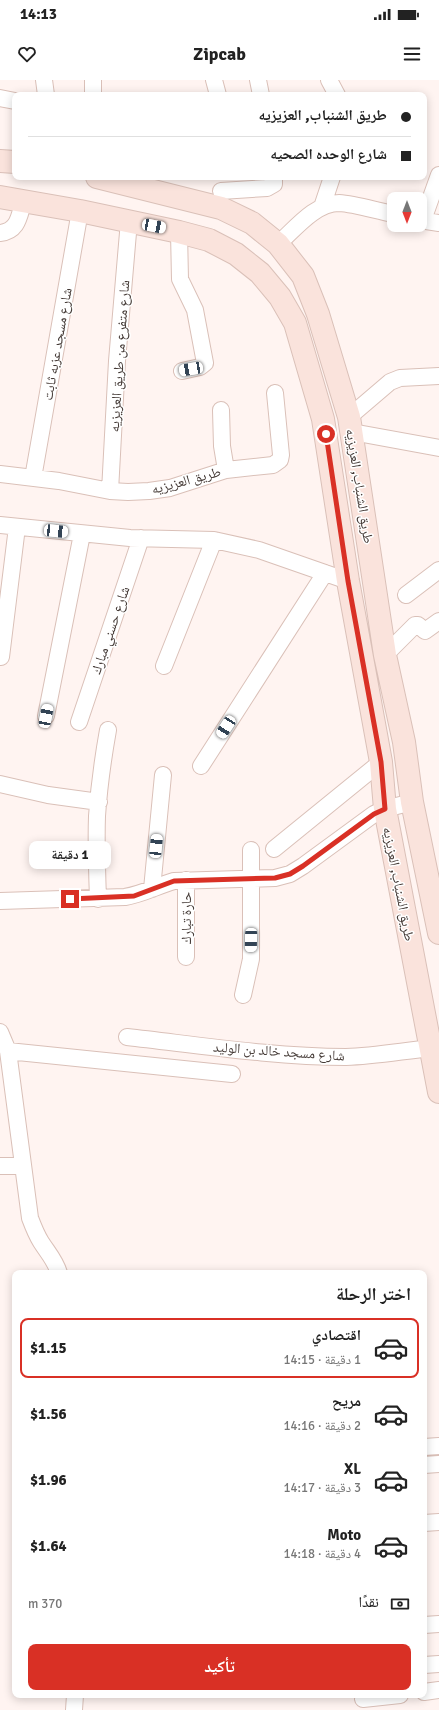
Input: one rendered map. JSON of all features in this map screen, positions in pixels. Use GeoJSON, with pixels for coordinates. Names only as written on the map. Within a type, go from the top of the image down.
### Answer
{"type":"FeatureCollection","features":[{"type":"Feature","properties":{"kind":"street"},"geometry":{"type":"LineString","coordinates":[[93,80],[93,92]]}},
{"type":"Feature","properties":{"kind":"street"},"geometry":{"type":"LineString","coordinates":[[214,80],[217,92]]}},
{"type":"Feature","properties":{"kind":"street"},"geometry":{"type":"LineString","coordinates":[[258,80],[261,92]]}},
{"type":"Feature","properties":{"kind":"street"},"geometry":{"type":"LineString","coordinates":[[329,80],[335,92]]}},
{"type":"Feature","properties":{"kind":"street"},"geometry":{"type":"LineString","coordinates":[[0,98],[12,100]]}},
{"type":"Feature","properties":{"kind":"street"},"geometry":{"type":"LineString","coordinates":[[0,161],[12,162]]}},
{"type":"Feature","properties":{"kind":"street"},"geometry":{"type":"LineString","coordinates":[[427,207],[439,175]]}},
{"type":"Feature","properties":{"kind":"street","name":"طريق الشنباب, العزيزيه"},"geometry":{"type":"LineString","coordinates":[[122,180],[221,192],[252,223],[278,244],[303,276],[318,314],[351,424],[386,655],[404,742],[412,802],[439,933]]}},
{"type":"Feature","properties":{"kind":"street"},"geometry":{"type":"LineString","coordinates":[[221,192],[267,188],[274,184],[274,180]]}},
{"type":"Feature","properties":{"kind":"street"},"geometry":{"type":"LineString","coordinates":[[322,207],[331,180]]}},
{"type":"Feature","properties":{"kind":"street","name":"طريق الشنباب, العزيزيه"},"geometry":{"type":"LineString","coordinates":[[0,197],[80,210],[180,232],[209,240],[236,254],[260,273],[280,297],[295,323],[323,419],[348,581],[381,762],[385,809],[439,1092]]}},
{"type":"Feature","properties":{"kind":"street"},"geometry":{"type":"LineString","coordinates":[[0,233],[11,230],[15,227],[24,200]]}},
{"type":"Feature","properties":{"kind":"street"},"geometry":{"type":"LineString","coordinates":[[278,244],[308,217],[322,207],[339,203],[387,213]]}},
{"type":"Feature","properties":{"kind":"street","name":"شارع مسجد عزبه ثابت"},"geometry":{"type":"LineString","coordinates":[[33,478],[80,210]]}},
{"type":"Feature","properties":{"kind":"street","name":"شارع متفرع من طريق العزيزيه"},"geometry":{"type":"LineString","coordinates":[[110,491],[117,361],[129,221]]}},
{"type":"Feature","properties":{"kind":"street"},"geometry":{"type":"LineString","coordinates":[[427,221],[439,224]]}},
{"type":"Feature","properties":{"kind":"street"},"geometry":{"type":"LineString","coordinates":[[180,232],[180,278],[195,310],[205,363],[200,367],[182,370]]}},
{"type":"Feature","properties":{"kind":"street"},"geometry":{"type":"LineString","coordinates":[[439,376],[405,378],[390,382],[351,424],[439,448]]}},
{"type":"Feature","properties":{"kind":"street","name":"طريق العزيزيه"},"geometry":{"type":"LineString","coordinates":[[0,474],[65,482],[110,491],[128,492],[170,488],[206,475],[226,470],[273,465],[280,460],[275,393]]}},
{"type":"Feature","properties":{"kind":"street"},"geometry":{"type":"LineString","coordinates":[[221,410],[222,446],[226,470]]}},
{"type":"Feature","properties":{"kind":"street"},"geometry":{"type":"LineString","coordinates":[[0,525],[82,534],[141,538],[214,540],[259,550],[348,581]]}},
{"type":"Feature","properties":{"kind":"street"},"geometry":{"type":"LineString","coordinates":[[1,657],[17,527]]}},
{"type":"Feature","properties":{"kind":"street"},"geometry":{"type":"LineString","coordinates":[[46,716],[82,534]]}},
{"type":"Feature","properties":{"kind":"street","name":"شارع حسني مبارك"},"geometry":{"type":"LineString","coordinates":[[79,722],[141,538]]}},
{"type":"Feature","properties":{"kind":"street"},"geometry":{"type":"LineString","coordinates":[[164,666],[214,540]]}},
{"type":"Feature","properties":{"kind":"street"},"geometry":{"type":"LineString","coordinates":[[406,595],[439,570]]}},
{"type":"Feature","properties":{"kind":"street"},"geometry":{"type":"LineString","coordinates":[[201,766],[325,573]]}},
{"type":"Feature","properties":{"kind":"street"},"geometry":{"type":"LineString","coordinates":[[386,655],[416,625],[425,631],[439,621]]}},
{"type":"Feature","properties":{"kind":"street"},"geometry":{"type":"LineString","coordinates":[[98,899],[96,858],[98,802],[108,730]]}},
{"type":"Feature","properties":{"kind":"street"},"geometry":{"type":"LineString","coordinates":[[274,849],[381,762]]}},
{"type":"Feature","properties":{"kind":"street"},"geometry":{"type":"LineString","coordinates":[[152,889],[163,775]]}},
{"type":"Feature","properties":{"kind":"street"},"geometry":{"type":"LineString","coordinates":[[0,784],[48,795],[98,802]]}},
{"type":"Feature","properties":{"kind":"street"},"geometry":{"type":"LineString","coordinates":[[0,901],[98,899],[134,896],[174,881],[275,878],[290,874],[303,866],[374,814],[385,809],[412,802]]}},
{"type":"Feature","properties":{"kind":"street"},"geometry":{"type":"LineString","coordinates":[[243,995],[251,959],[251,850]]}},
{"type":"Feature","properties":{"kind":"street"},"geometry":{"type":"LineString","coordinates":[[397,870],[424,863]]}},
{"type":"Feature","properties":{"kind":"street","name":"حارة تبارك"},"geometry":{"type":"LineString","coordinates":[[186,880],[186,957]]}},
{"type":"Feature","properties":{"kind":"street"},"geometry":{"type":"LineString","coordinates":[[0,1032],[6,1060],[30,1218],[35,1231],[51,1254],[58,1270]]}},
{"type":"Feature","properties":{"kind":"street","name":"شارع مسجد خالد بن الوليد"},"geometry":{"type":"LineString","coordinates":[[127,1037],[261,1052],[331,1057],[364,1056],[431,1048]]}},
{"type":"Feature","properties":{"kind":"street"},"geometry":{"type":"LineString","coordinates":[[6,1060],[232,1074]]}},
{"type":"Feature","properties":{"kind":"street"},"geometry":{"type":"LineString","coordinates":[[0,1166],[23,1166]]}},
{"type":"Feature","properties":{"kind":"street"},"geometry":{"type":"LineString","coordinates":[[427,1447],[439,1446]]}},
{"type":"Feature","properties":{"kind":"street"},"geometry":{"type":"LineString","coordinates":[[427,1465],[439,1464]]}},
{"type":"Feature","properties":{"kind":"street"},"geometry":{"type":"LineString","coordinates":[[427,1522],[439,1522]]}},
{"type":"Feature","properties":{"kind":"street"},"geometry":{"type":"LineString","coordinates":[[427,1625],[439,1624]]}},
{"type":"Feature","properties":{"kind":"street"},"geometry":{"type":"LineString","coordinates":[[427,1666],[439,1664]]}},
{"type":"Feature","properties":{"kind":"street"},"geometry":{"type":"LineString","coordinates":[[427,1692],[439,1690]]}},
{"type":"Feature","properties":{"kind":"street"},"geometry":{"type":"LineString","coordinates":[[74,1710],[75,1698]]}},
{"type":"Feature","properties":{"kind":"street"},"geometry":{"type":"LineString","coordinates":[[363,1699],[372,1698]]}},
{"type":"Feature","properties":{"kind":"route"},"geometry":{"type":"LineString","coordinates":[[70,899],[98,899],[134,896],[174,881],[275,878],[290,874],[374,814],[385,809],[381,762],[348,581],[326,434]]}}]}
